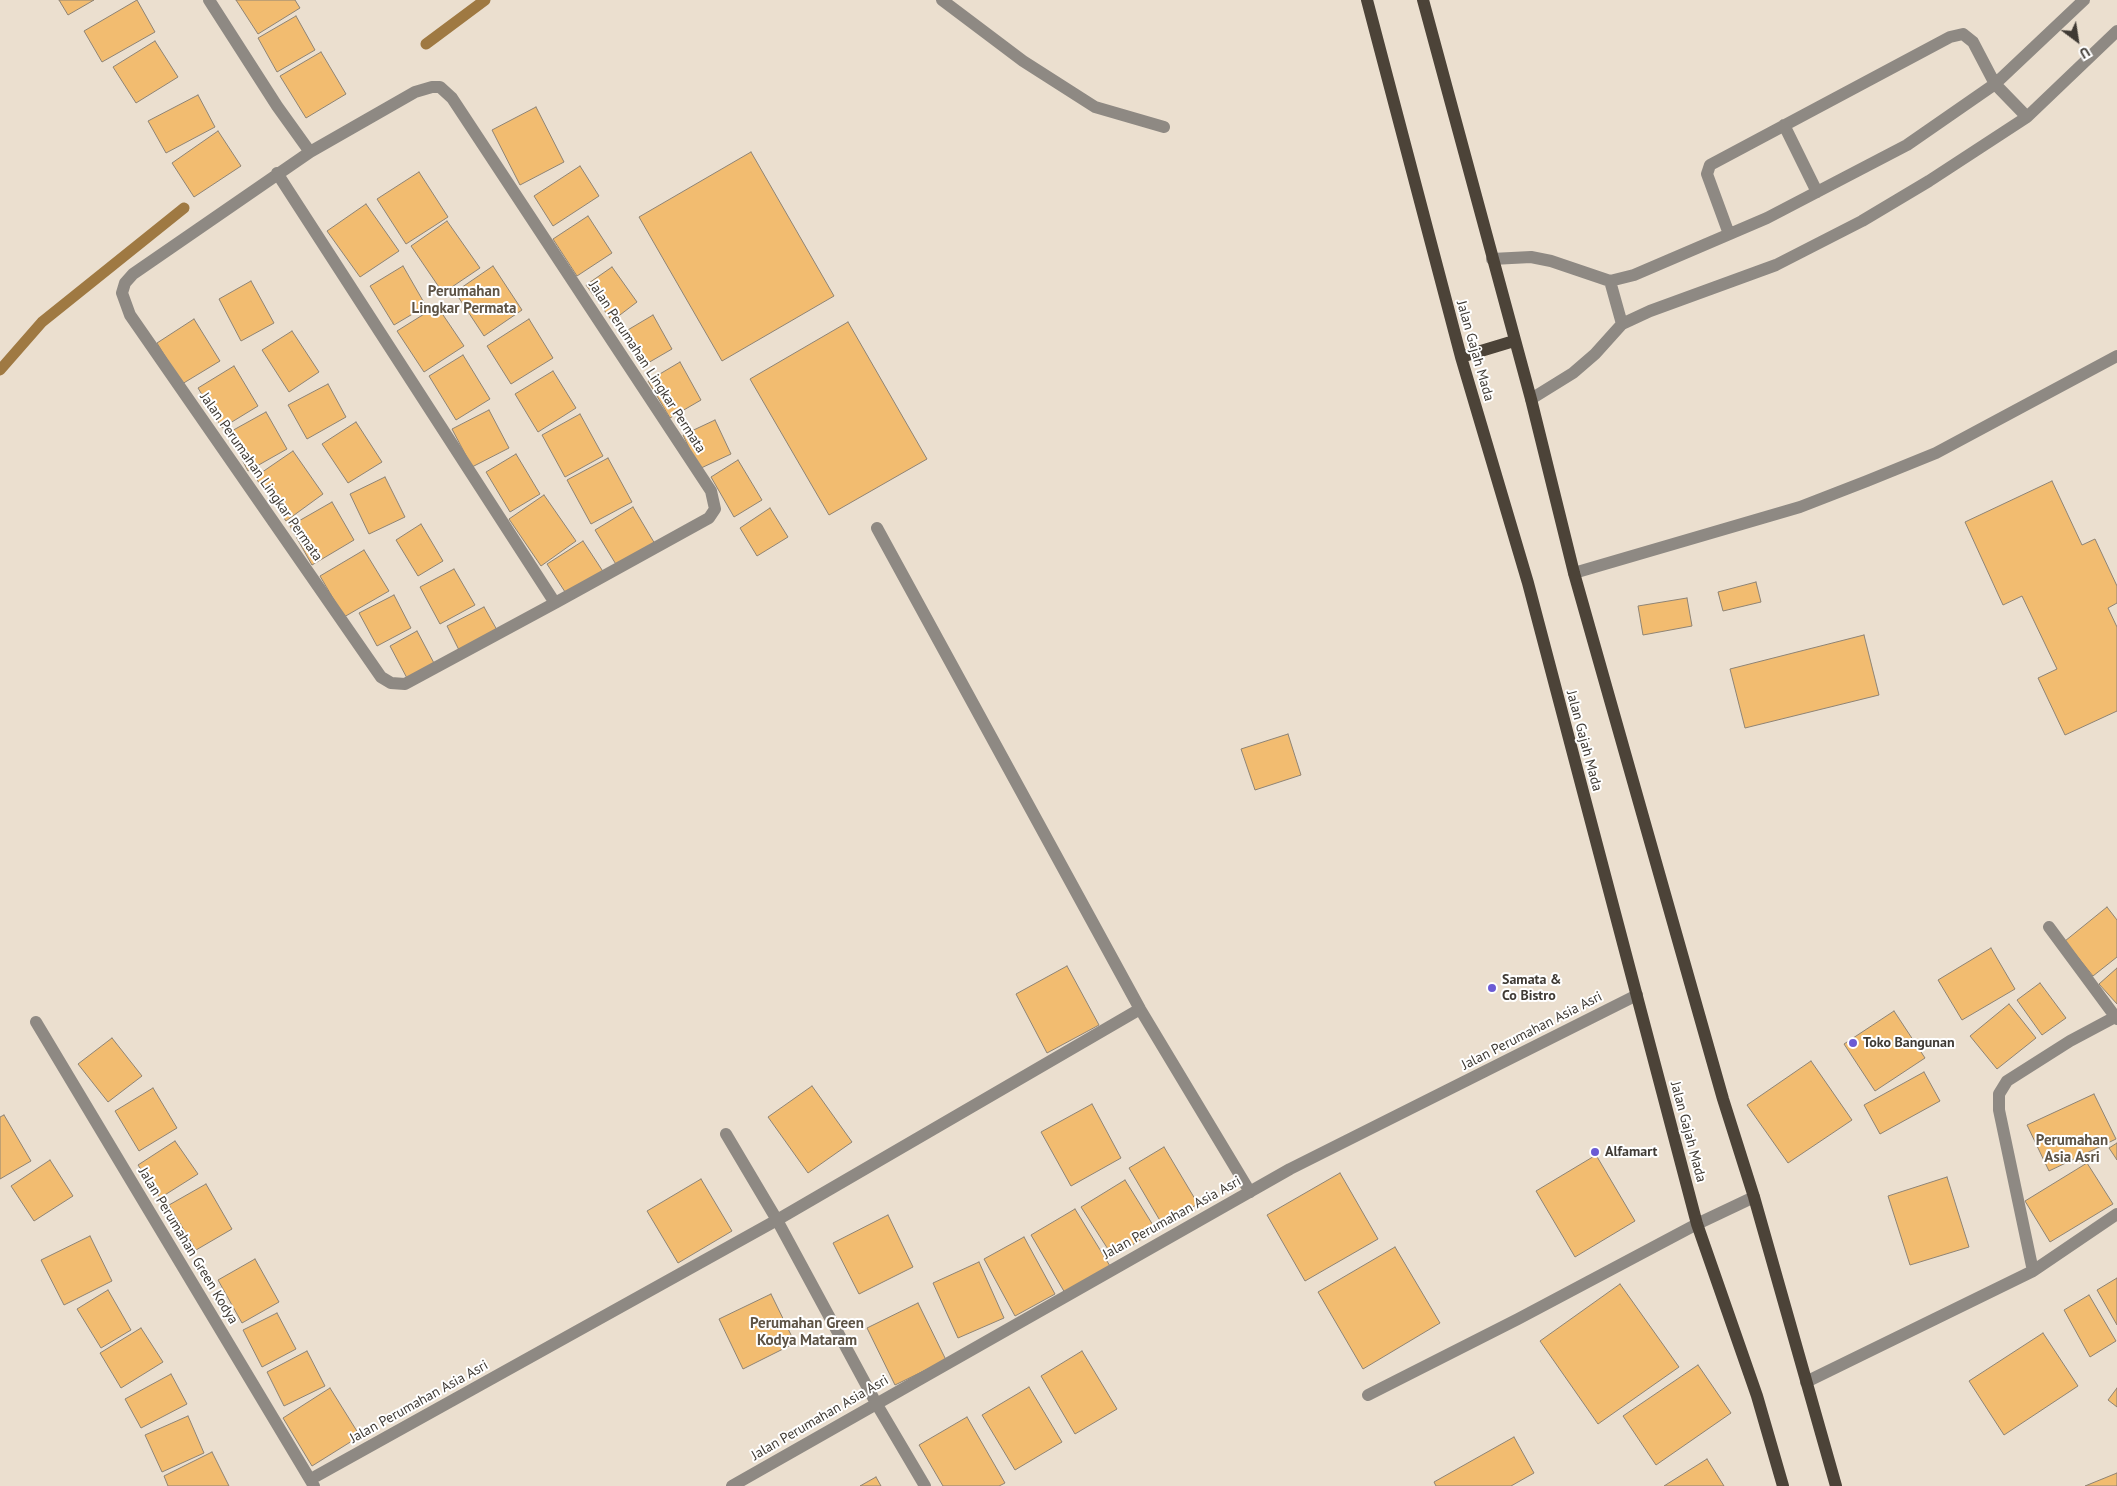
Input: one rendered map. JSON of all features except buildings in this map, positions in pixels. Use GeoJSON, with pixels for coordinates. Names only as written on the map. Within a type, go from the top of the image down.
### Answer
{"type":"FeatureCollection","features":[{"type":"Feature","properties":{"kind":"main road","name":"Jalan Gajah Mada"},"geometry":{"type":"LineString","coordinates":[[1367,0],[1461,357],[1528,583],[1697,1224],[1757,1396],[1783,1486]]}},
{"type":"Feature","properties":{"kind":"main road"},"geometry":{"type":"LineString","coordinates":[[1423,0],[1514,341],[1532,400],[1574,573],[1720,1090],[1754,1197],[1836,1486]]}},
{"type":"Feature","properties":{"kind":"main road"},"geometry":{"type":"LineString","coordinates":[[1461,357],[1514,341]]}},
{"type":"Feature","properties":{"kind":"street"},"geometry":{"type":"LineString","coordinates":[[209,0],[277,106],[310,152]]}},
{"type":"Feature","properties":{"kind":"street"},"geometry":{"type":"LineString","coordinates":[[942,0],[1023,61],[1094,107],[1164,127]]}},
{"type":"Feature","properties":{"kind":"street"},"geometry":{"type":"LineString","coordinates":[[1492,259],[1531,257],[1551,261],[1610,281],[1634,275],[1767,218],[1907,145],[1995,84],[2084,0]]}},
{"type":"Feature","properties":{"kind":"street"},"geometry":{"type":"LineString","coordinates":[[1532,400],[1573,373],[1595,354],[1622,324],[1650,311],[1776,265],[1862,221],[1929,181],[2027,116],[2117,31]]}},
{"type":"Feature","properties":{"kind":"street"},"geometry":{"type":"LineString","coordinates":[[1729,234],[1707,174],[1710,165],[1950,37],[1964,34],[1973,42],[1995,84],[2027,116]]}},
{"type":"Feature","properties":{"kind":"street","name":"Jalan Perumahan Lingkar Permata"},"geometry":{"type":"LineString","coordinates":[[432,87],[440,87],[445,91],[462,111],[711,491],[715,509],[709,518],[405,684],[391,683],[381,677],[130,315],[122,293],[125,283],[133,274],[310,152],[415,92],[432,87]]}},
{"type":"Feature","properties":{"kind":"street"},"geometry":{"type":"LineString","coordinates":[[1784,125],[1817,192]]}},
{"type":"Feature","properties":{"kind":"street"},"geometry":{"type":"LineString","coordinates":[[277,174],[555,603]]}},
{"type":"Feature","properties":{"kind":"street"},"geometry":{"type":"LineString","coordinates":[[1610,281],[1622,324]]}},
{"type":"Feature","properties":{"kind":"street"},"geometry":{"type":"LineString","coordinates":[[1574,573],[1800,507],[1867,481],[1936,452],[2117,356]]}},
{"type":"Feature","properties":{"kind":"street"},"geometry":{"type":"LineString","coordinates":[[876,528],[1140,1009],[1250,1192]]}},
{"type":"Feature","properties":{"kind":"street"},"geometry":{"type":"LineString","coordinates":[[2032,1271],[1998,1105],[1999,1094],[2007,1080],[2070,1041],[2116,1018],[2049,927]]}},
{"type":"Feature","properties":{"kind":"street","name":"Jalan Perumahan Asia Asri"},"geometry":{"type":"LineString","coordinates":[[732,1486],[1290,1169],[1636,995]]}},
{"type":"Feature","properties":{"kind":"street","name":"Jalan Perumahan Asia Asri"},"geometry":{"type":"LineString","coordinates":[[312,1483],[777,1220],[1140,1009]]}},
{"type":"Feature","properties":{"kind":"street","name":"Jalan Perumahan Green Kodya"},"geometry":{"type":"LineString","coordinates":[[36,1022],[312,1483]]}},
{"type":"Feature","properties":{"kind":"street"},"geometry":{"type":"LineString","coordinates":[[726,1134],[777,1220],[876,1403],[925,1486]]}},
{"type":"Feature","properties":{"kind":"street"},"geometry":{"type":"LineString","coordinates":[[1368,1395],[1518,1319],[1697,1224],[1754,1197]]}},
{"type":"Feature","properties":{"kind":"street"},"geometry":{"type":"LineString","coordinates":[[1806,1382],[2032,1271],[2117,1214]]}},
{"type":"Feature","properties":{"kind":"waterway"},"geometry":{"type":"LineString","coordinates":[[426,44],[485,0]]}},
{"type":"Feature","properties":{"kind":"waterway"},"geometry":{"type":"LineString","coordinates":[[0,370],[42,322],[184,208]]}},
{"type":"Feature","properties":{"kind":"place","name":"Samata & Co Bistro"},"geometry":{"type":"Point","coordinates":[1492,988]}},
{"type":"Feature","properties":{"kind":"place","name":"Toko Bangunan"},"geometry":{"type":"Point","coordinates":[1853,1043]}},
{"type":"Feature","properties":{"kind":"place","name":"Alfamart"},"geometry":{"type":"Point","coordinates":[1595,1152]}},
{"type":"Feature","properties":{"kind":"district","name":"Perumahan Lingkar Permata"},"geometry":{"type":"Point","coordinates":[464,300]}},
{"type":"Feature","properties":{"kind":"district","name":"Perumahan Asia Asri"},"geometry":{"type":"Point","coordinates":[2072,1150]}},
{"type":"Feature","properties":{"kind":"district","name":"Perumahan Green Kodya Mataram"},"geometry":{"type":"Point","coordinates":[807,1332]}}]}
